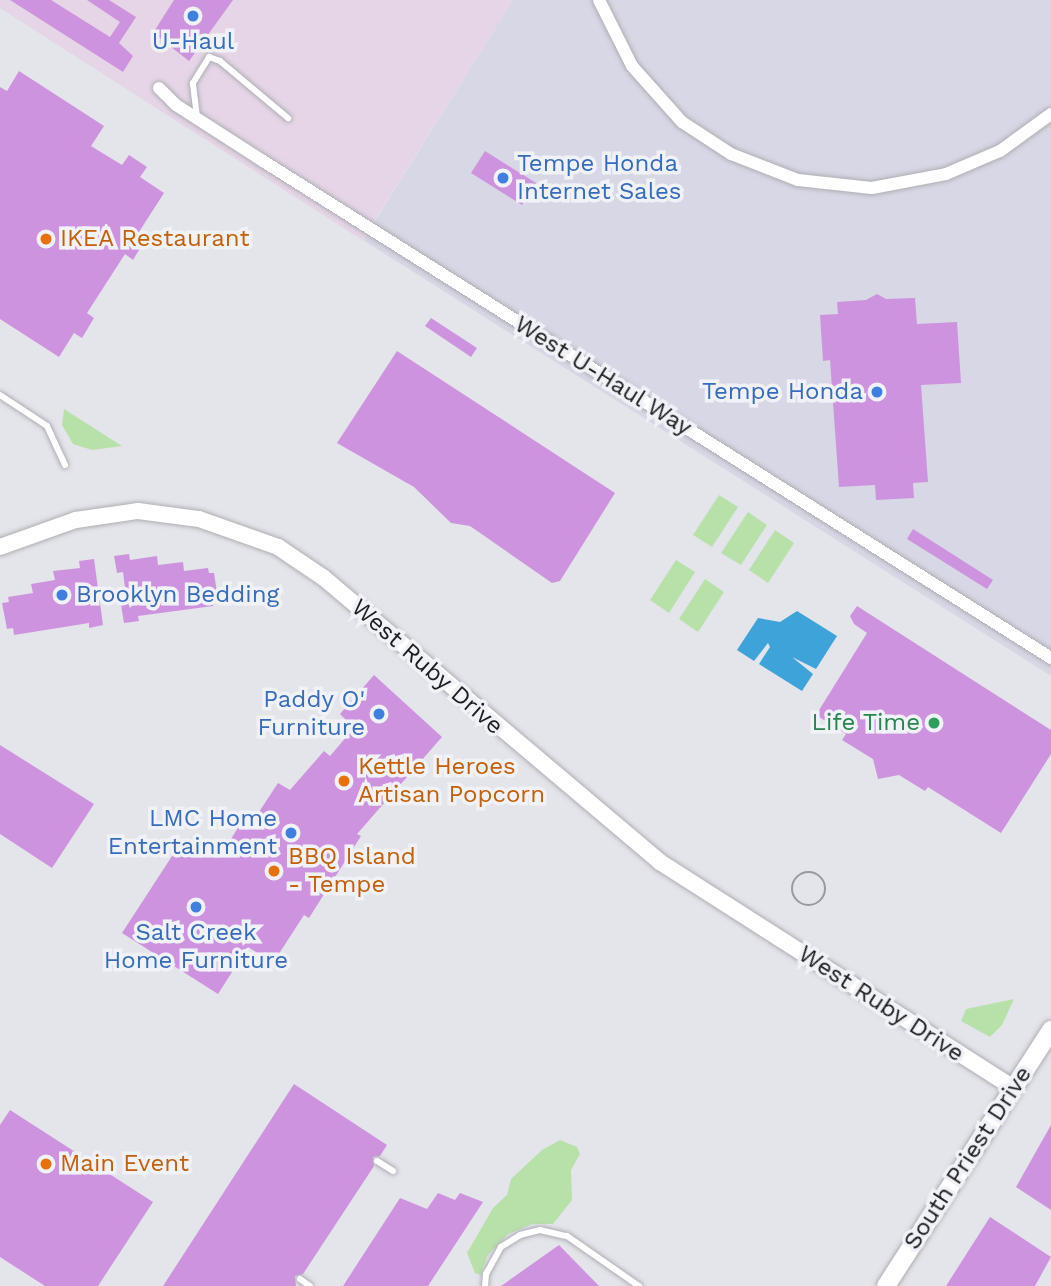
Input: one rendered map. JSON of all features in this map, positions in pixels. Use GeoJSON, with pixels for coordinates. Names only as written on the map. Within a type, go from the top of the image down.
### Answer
{"type":"FeatureCollection","features":[{"type":"Feature","properties":{"kind":"main road","name":"South Priest Drive"},"geometry":{"type":"LineString","coordinates":[[886,1286],[1051,1030]]}},
{"type":"Feature","properties":{"kind":"street"},"geometry":{"type":"LineString","coordinates":[[599,0],[632,66],[682,121],[731,154],[798,180],[872,188],[934,178],[1000,151],[1051,114]]}},
{"type":"Feature","properties":{"kind":"street","name":"West U-Haul Way"},"geometry":{"type":"LineString","coordinates":[[159,88],[197,119],[1051,659]]}},
{"type":"Feature","properties":{"kind":"street","name":"West Ruby Drive"},"geometry":{"type":"LineString","coordinates":[[4,545],[76,520],[138,511],[199,519],[278,547],[324,578],[660,862],[1014,1088]]}},
{"type":"Feature","properties":{"kind":"lane"},"geometry":{"type":"LineString","coordinates":[[197,119],[193,83],[209,58],[220,61],[288,118]]}},
{"type":"Feature","properties":{"kind":"lane"},"geometry":{"type":"LineString","coordinates":[[0,395],[47,426],[65,465]]}},
{"type":"Feature","properties":{"kind":"lane"},"geometry":{"type":"LineString","coordinates":[[377,1161],[393,1171]]}},
{"type":"Feature","properties":{"kind":"lane"},"geometry":{"type":"LineString","coordinates":[[485,1286],[486,1274],[501,1247],[520,1235],[540,1230],[567,1236],[639,1286]]}},
{"type":"Feature","properties":{"kind":"lane"},"geometry":{"type":"LineString","coordinates":[[300,1279],[310,1286]]}},
{"type":"Feature","properties":{"kind":"path"},"geometry":{"type":"LineString","coordinates":[[808,872],[820,876],[826,888],[820,901],[811,905],[798,902],[792,889],[795,879],[808,872]]}},
{"type":"Feature","properties":{"kind":"shaded area"},"geometry":{"type":"Polygon","coordinates":[[[0,0],[513,0],[362,240],[0,8],[0,0]]]}},
{"type":"Feature","properties":{"kind":"shaded area"},"geometry":{"type":"Polygon","coordinates":[[[513,0],[1051,0],[1051,676],[363,240],[513,0]]]}},
{"type":"Feature","properties":{"kind":"green space"},"geometry":{"type":"Polygon","coordinates":[[[64,409],[122,446],[92,450],[73,444],[62,425],[64,409]]]}},
{"type":"Feature","properties":{"kind":"green space"},"geometry":{"type":"Polygon","coordinates":[[[719,495],[738,507],[712,547],[693,535],[719,495]]]}},
{"type":"Feature","properties":{"kind":"green space"},"geometry":{"type":"Polygon","coordinates":[[[748,512],[767,525],[741,565],[721,553],[748,512]]]}},
{"type":"Feature","properties":{"kind":"green space"},"geometry":{"type":"Polygon","coordinates":[[[775,530],[794,543],[768,583],[749,570],[775,530]]]}},
{"type":"Feature","properties":{"kind":"green space"},"geometry":{"type":"Polygon","coordinates":[[[676,560],[695,572],[669,613],[650,600],[676,560]]]}},
{"type":"Feature","properties":{"kind":"green space"},"geometry":{"type":"Polygon","coordinates":[[[705,579],[724,592],[698,632],[679,619],[705,579]]]}},
{"type":"Feature","properties":{"kind":"green space"},"geometry":{"type":"Polygon","coordinates":[[[1014,999],[1002,1025],[990,1037],[961,1021],[966,1009],[1014,999]]]}},
{"type":"Feature","properties":{"kind":"green space"},"geometry":{"type":"Polygon","coordinates":[[[560,1140],[577,1147],[580,1154],[571,1170],[572,1200],[553,1224],[532,1224],[508,1234],[487,1256],[481,1275],[475,1273],[467,1253],[493,1208],[507,1195],[511,1179],[542,1150],[560,1140]]]}},
{"type":"Feature","properties":{"kind":"water"},"geometry":{"type":"Polygon","coordinates":[[[797,611],[837,636],[816,669],[792,657],[813,674],[802,691],[759,664],[770,647],[768,643],[754,661],[737,650],[758,618],[780,622],[797,611]]]}},
{"type":"Feature","properties":{"kind":"building"},"geometry":{"type":"Polygon","coordinates":[[[10,0],[51,0],[110,37],[120,22],[87,0],[109,0],[136,17],[119,43],[133,56],[123,72],[10,0]]]}},
{"type":"Feature","properties":{"kind":"building","name":"U-Haul"},"geometry":{"type":"Polygon","coordinates":[[[174,0],[233,0],[189,61],[153,33],[174,0]]]}},
{"type":"Feature","properties":{"kind":"building"},"geometry":{"type":"Polygon","coordinates":[[[19,71],[104,126],[91,146],[122,165],[129,155],[147,167],[140,177],[164,193],[137,235],[145,240],[133,260],[125,254],[87,313],[94,318],[82,338],[74,333],[59,357],[0,319],[0,87],[7,91],[19,71]]]}},
{"type":"Feature","properties":{"kind":"building","name":"Tempe Honda Internet Sales"},"geometry":{"type":"Polygon","coordinates":[[[485,151],[536,183],[522,205],[471,173],[485,151]]]}},
{"type":"Feature","properties":{"kind":"building","name":"Tempe Honda"},"geometry":{"type":"Polygon","coordinates":[[[877,294],[886,299],[915,298],[917,324],[957,322],[961,383],[921,385],[928,482],[913,483],[914,498],[876,500],[875,485],[839,487],[830,360],[823,361],[820,315],[838,314],[837,302],[866,300],[877,294]]]}},
{"type":"Feature","properties":{"kind":"building"},"geometry":{"type":"Polygon","coordinates":[[[431,318],[477,348],[471,357],[425,326],[431,318]]]}},
{"type":"Feature","properties":{"kind":"building"},"geometry":{"type":"Polygon","coordinates":[[[397,351],[615,493],[560,581],[552,583],[470,526],[451,523],[414,487],[337,443],[397,351]]]}},
{"type":"Feature","properties":{"kind":"building"},"geometry":{"type":"Polygon","coordinates":[[[913,529],[993,580],[987,589],[907,539],[913,529]]]}},
{"type":"Feature","properties":{"kind":"building"},"geometry":{"type":"Polygon","coordinates":[[[129,554],[130,560],[157,556],[158,565],[183,562],[184,571],[208,568],[209,573],[214,573],[218,599],[213,600],[213,606],[138,616],[139,621],[124,623],[121,605],[127,604],[123,572],[117,573],[114,556],[129,554]]]}},
{"type":"Feature","properties":{"kind":"building"},"geometry":{"type":"Polygon","coordinates":[[[94,559],[103,625],[89,628],[89,623],[14,635],[13,628],[7,629],[2,603],[9,602],[8,597],[33,593],[31,584],[55,580],[53,571],[80,568],[79,561],[94,559]]]}},
{"type":"Feature","properties":{"kind":"building","name":"Life Time"},"geometry":{"type":"Polygon","coordinates":[[[857,606],[1051,730],[1051,754],[1001,833],[928,787],[925,791],[899,775],[878,779],[873,759],[842,740],[846,734],[816,715],[867,633],[854,624],[850,616],[857,606]]]}},
{"type":"Feature","properties":{"kind":"building"},"geometry":{"type":"Polygon","coordinates":[[[374,675],[442,737],[357,834],[361,836],[309,918],[304,915],[273,963],[248,947],[218,994],[122,933],[174,853],[201,848],[219,858],[241,823],[247,830],[278,783],[290,790],[324,751],[330,756],[354,728],[340,714],[374,675]]]}},
{"type":"Feature","properties":{"kind":"building"},"geometry":{"type":"Polygon","coordinates":[[[0,745],[94,804],[52,868],[0,834],[0,745]]]}},
{"type":"Feature","properties":{"kind":"building"},"geometry":{"type":"Polygon","coordinates":[[[294,1084],[387,1145],[380,1156],[373,1157],[374,1166],[303,1274],[295,1276],[296,1286],[163,1286],[294,1084]]]}},
{"type":"Feature","properties":{"kind":"building","name":"Main Event"},"geometry":{"type":"Polygon","coordinates":[[[10,1110],[153,1202],[98,1286],[45,1286],[0,1257],[0,1125],[10,1110]]]}},
{"type":"Feature","properties":{"kind":"building"},"geometry":{"type":"Polygon","coordinates":[[[1051,1125],[1051,1210],[1016,1187],[1051,1125]]]}},
{"type":"Feature","properties":{"kind":"building"},"geometry":{"type":"Polygon","coordinates":[[[438,1193],[455,1200],[460,1193],[483,1202],[428,1286],[343,1286],[400,1198],[427,1209],[438,1193]]]}},
{"type":"Feature","properties":{"kind":"building"},"geometry":{"type":"Polygon","coordinates":[[[990,1217],[1051,1257],[1035,1286],[946,1286],[990,1217]]]}},
{"type":"Feature","properties":{"kind":"building"},"geometry":{"type":"Polygon","coordinates":[[[559,1245],[599,1286],[501,1286],[559,1245]]]}},
{"type":"Feature","properties":{"kind":"place","name":"U-Haul"},"geometry":{"type":"Point","coordinates":[193,16]}},
{"type":"Feature","properties":{"kind":"place","name":"Tempe Honda Internet Sales"},"geometry":{"type":"Point","coordinates":[503,178]}},
{"type":"Feature","properties":{"kind":"place","name":"IKEA Restaurant"},"geometry":{"type":"Point","coordinates":[46,239]}},
{"type":"Feature","properties":{"kind":"place","name":"Tempe Honda"},"geometry":{"type":"Point","coordinates":[877,392]}},
{"type":"Feature","properties":{"kind":"place","name":"Brooklyn Bedding"},"geometry":{"type":"Point","coordinates":[62,595]}},
{"type":"Feature","properties":{"kind":"place","name":"Paddy O' Furniture"},"geometry":{"type":"Point","coordinates":[379,714]}},
{"type":"Feature","properties":{"kind":"place","name":"Life Time"},"geometry":{"type":"Point","coordinates":[934,723]}},
{"type":"Feature","properties":{"kind":"place","name":"Kettle Heroes Artisan Popcorn"},"geometry":{"type":"Point","coordinates":[344,781]}},
{"type":"Feature","properties":{"kind":"place","name":"LMC Home Entertainment"},"geometry":{"type":"Point","coordinates":[291,833]}},
{"type":"Feature","properties":{"kind":"place","name":"BBQ Island - Tempe"},"geometry":{"type":"Point","coordinates":[274,871]}},
{"type":"Feature","properties":{"kind":"place","name":"Salt Creek Home Furniture"},"geometry":{"type":"Point","coordinates":[196,907]}},
{"type":"Feature","properties":{"kind":"place","name":"Main Event"},"geometry":{"type":"Point","coordinates":[46,1164]}}]}
